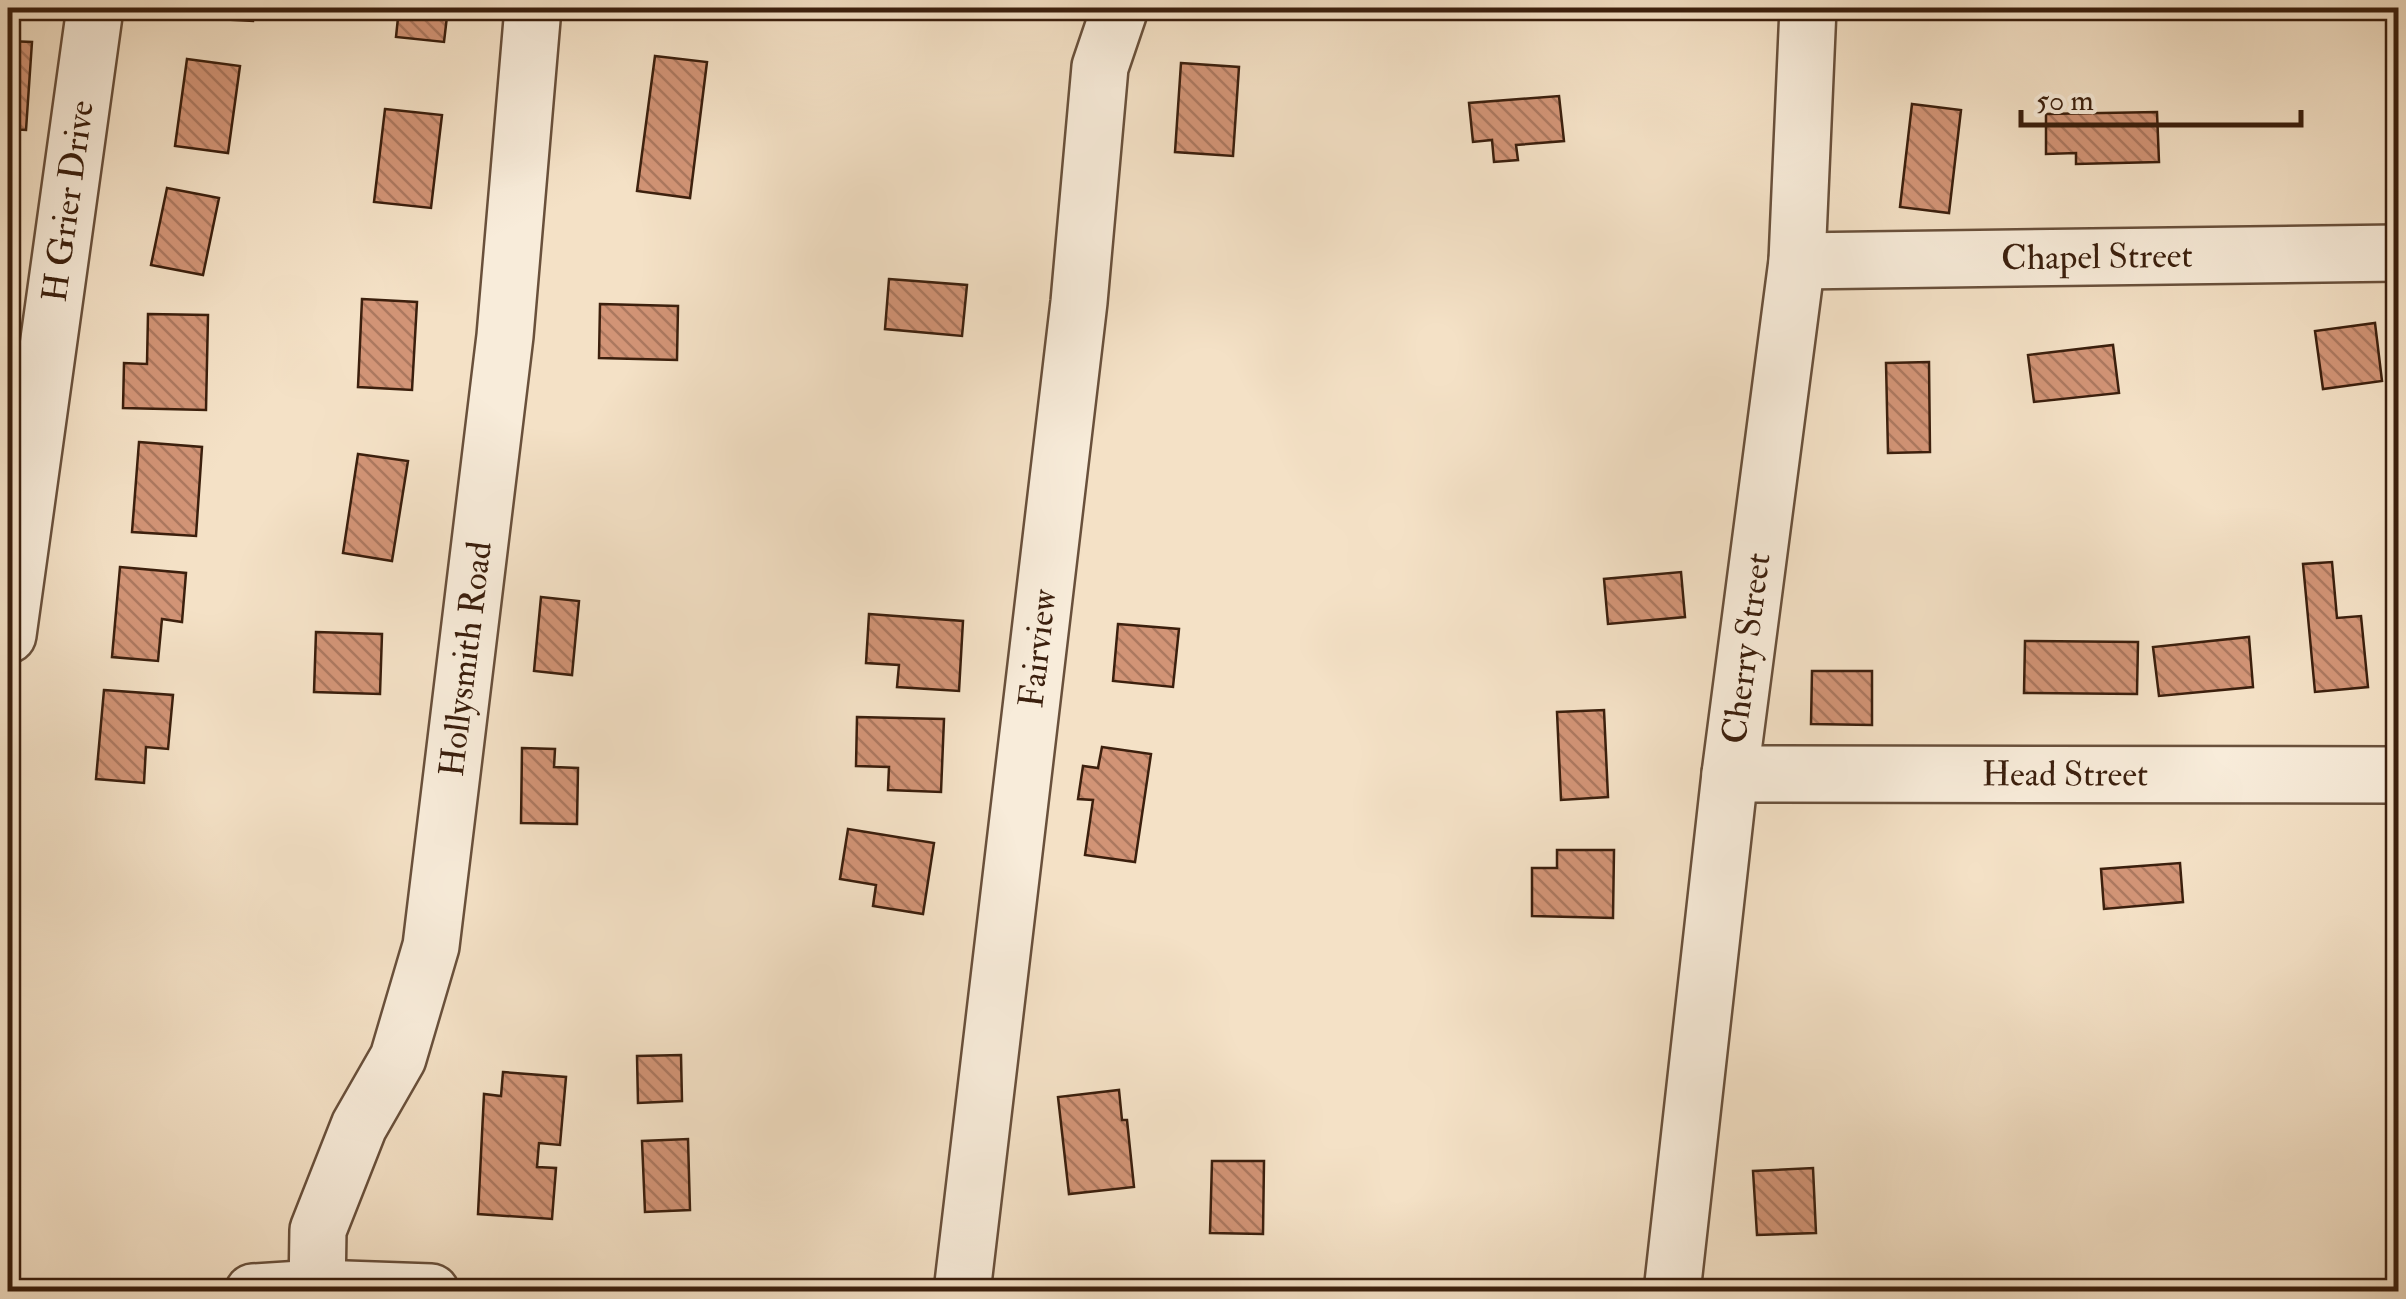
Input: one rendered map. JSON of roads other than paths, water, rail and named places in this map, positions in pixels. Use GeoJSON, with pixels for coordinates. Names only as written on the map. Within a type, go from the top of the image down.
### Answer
{"type":"FeatureCollection","features":[{"type":"Feature","properties":{"kind":"street","name":"H Grier Drive"},"geometry":{"type":"LineString","coordinates":[[8,635],[96,8]]}},
{"type":"Feature","properties":{"kind":"street","name":"Hollysmith Road"},"geometry":{"type":"LineString","coordinates":[[317,1290],[318,1230],[359,1126],[398,1058],[430,946],[505,336],[533,8]]}},
{"type":"Feature","properties":{"kind":"street","name":"Fairview"},"geometry":{"type":"LineString","coordinates":[[962,1292],[1079,302],[1100,67],[1120,8]]}},
{"type":"Feature","properties":{"kind":"street","name":"Cherry Street"},"geometry":{"type":"LineString","coordinates":[[1672,1292],[1730,774],[1798,262],[1808,8]]}},
{"type":"Feature","properties":{"kind":"street","name":"Chapel Street"},"geometry":{"type":"LineString","coordinates":[[1798,262],[2398,253]]}},
{"type":"Feature","properties":{"kind":"street","name":"Head Street"},"geometry":{"type":"LineString","coordinates":[[1730,774],[2398,775]]}},
{"type":"Feature","properties":{"kind":"street"},"geometry":{"type":"LineString","coordinates":[[253,1292],[431,1292]]}}]}
